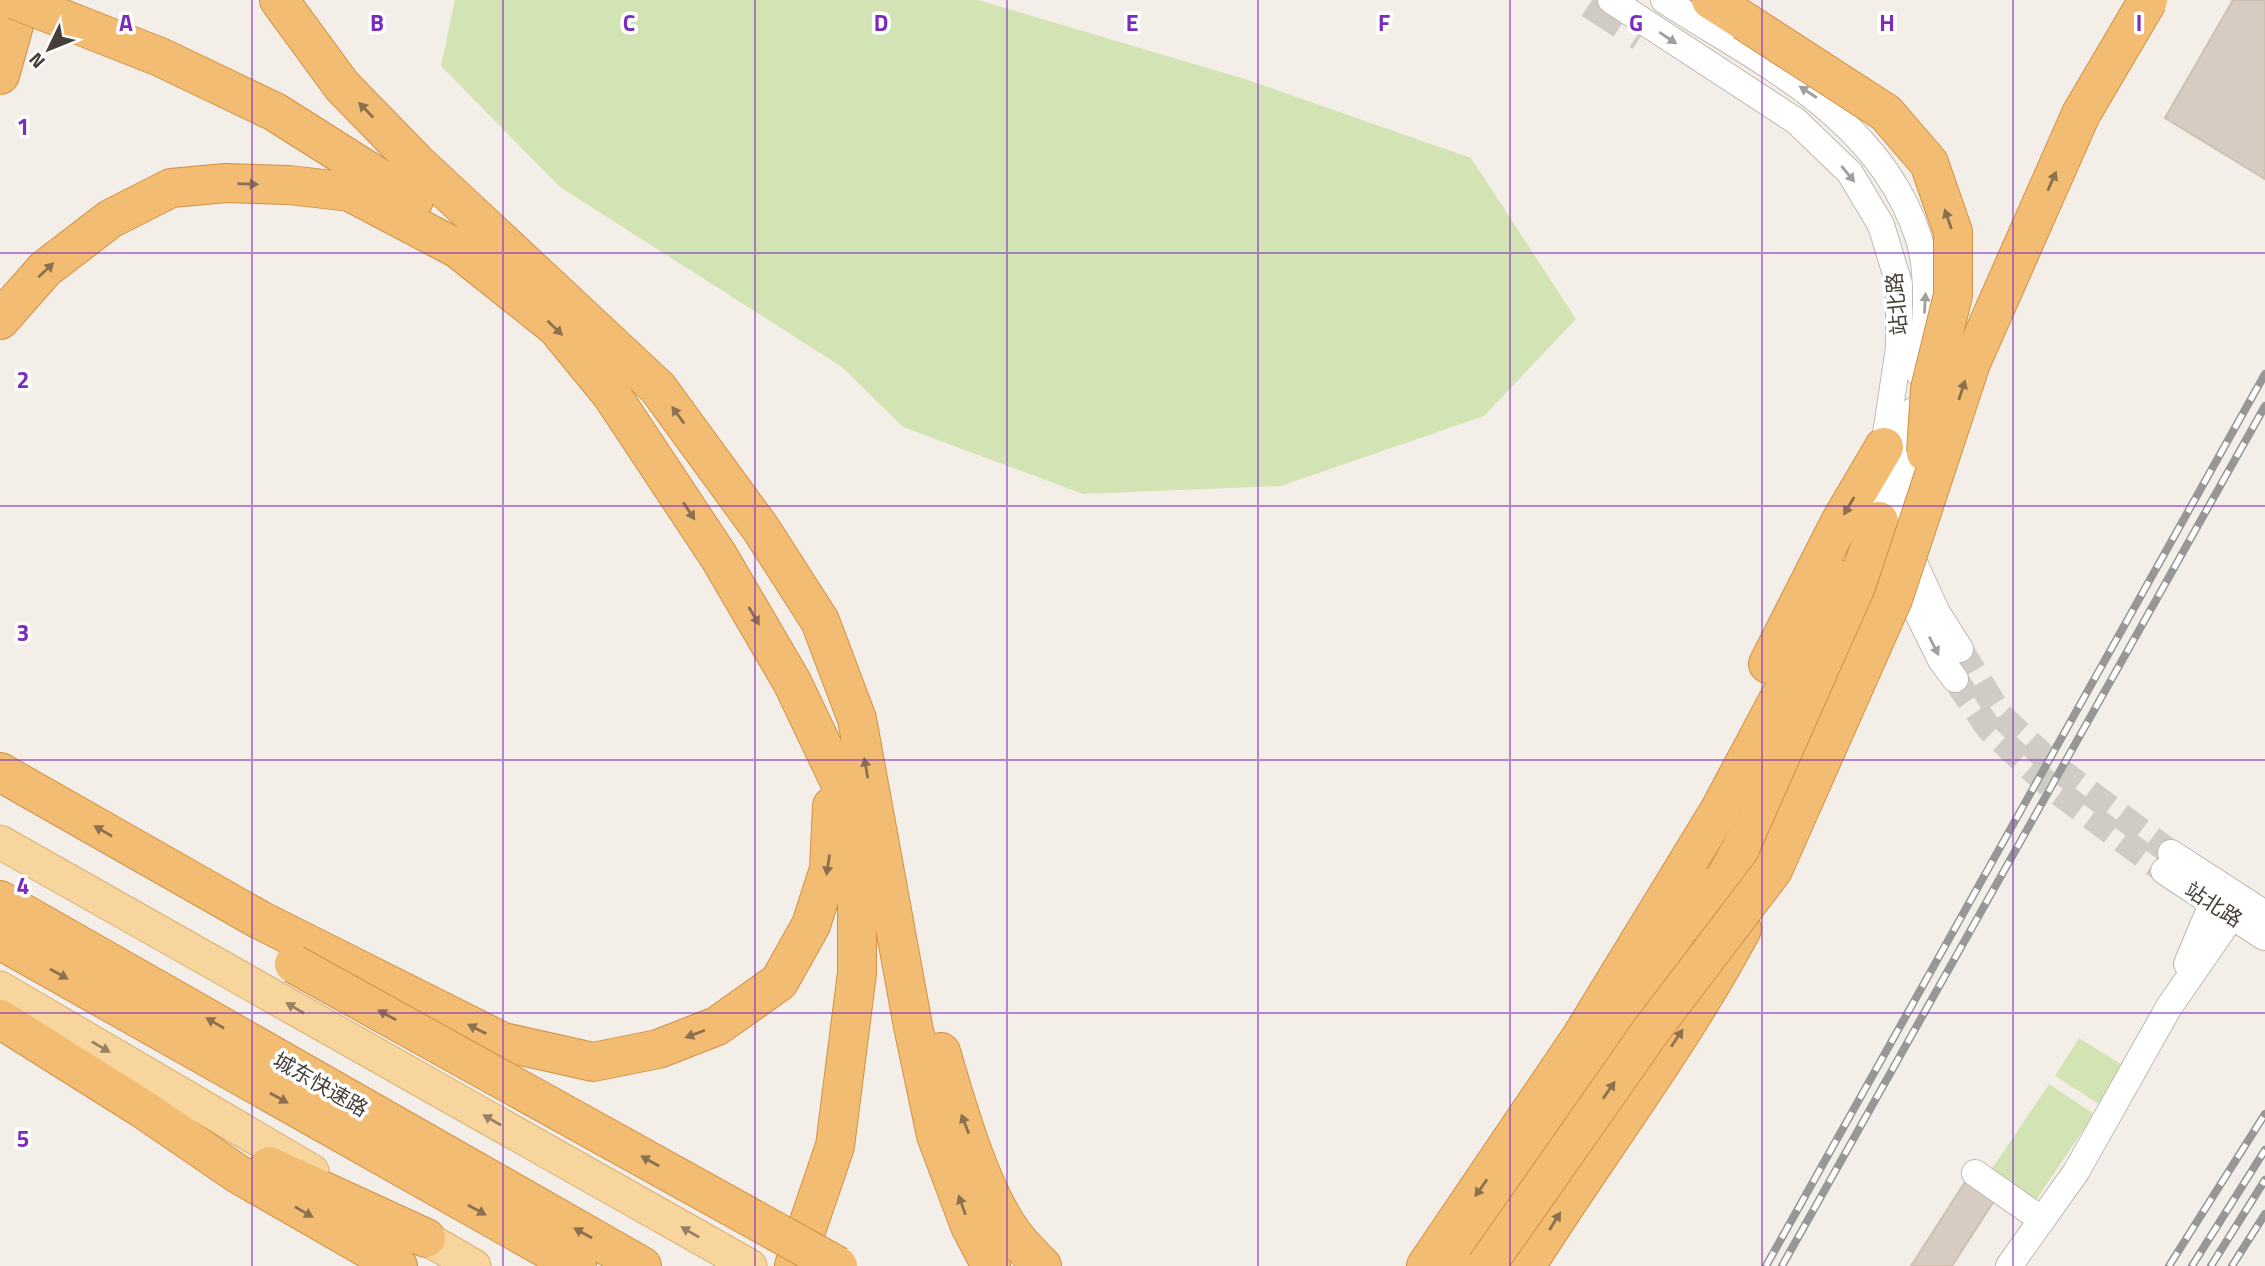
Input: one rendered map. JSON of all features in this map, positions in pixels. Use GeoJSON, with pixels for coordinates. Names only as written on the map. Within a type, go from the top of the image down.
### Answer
{"type":"FeatureCollection","features":[{"type":"Feature","properties":{"kind":"highway"},"geometry":{"type":"LineString","coordinates":[[15,0],[78,9],[262,86],[389,160],[522,258]]}},
{"type":"Feature","properties":{"kind":"highway"},"geometry":{"type":"LineString","coordinates":[[0,75],[21,0]]}},
{"type":"Feature","properties":{"kind":"highway"},"geometry":{"type":"LineString","coordinates":[[279,0],[342,86],[416,162],[522,258],[658,388],[761,529],[820,621],[857,719],[936,1135],[970,1226],[991,1266]]}},
{"type":"Feature","properties":{"kind":"highway"},"geometry":{"type":"LineString","coordinates":[[1665,1012],[1761,849],[1836,688],[1883,557],[1953,295],[1953,232],[1929,163],[1886,113],[1711,0]]}},
{"type":"Feature","properties":{"kind":"highway"},"geometry":{"type":"LineString","coordinates":[[1526,1266],[1584,1175],[1707,994],[1773,870],[1893,599],[1971,363],[2081,114],[2148,0]]}},
{"type":"Feature","properties":{"kind":"highway"},"geometry":{"type":"LineString","coordinates":[[78,9],[160,57],[275,112],[401,190],[453,230],[526,303]]}},
{"type":"Feature","properties":{"kind":"highway"},"geometry":{"type":"LineString","coordinates":[[0,320],[45,269],[110,219],[171,188],[226,183],[289,185],[351,192],[401,216],[458,249],[556,327],[611,394],[719,557],[792,682],[844,791],[857,852],[857,973],[844,1145],[794,1266]]}},
{"type":"Feature","properties":{"kind":"highway"},"geometry":{"type":"LineString","coordinates":[[1893,599],[1929,439],[1930,389]]}},
{"type":"Feature","properties":{"kind":"highway"},"geometry":{"type":"LineString","coordinates":[[1581,1037],[1630,923],[1703,801],[1739,721],[1834,534],[1884,447]]}},
{"type":"Feature","properties":{"kind":"highway"},"geometry":{"type":"LineString","coordinates":[[1625,1018],[1699,925],[1762,811],[1838,638],[1879,521]]}},
{"type":"Feature","properties":{"kind":"highway"},"geometry":{"type":"LineString","coordinates":[[1427,1265],[1581,1037],[1719,811],[1842,580],[1752,801],[1625,1018],[1466,1266]]}},
{"type":"Feature","properties":{"kind":"highway"},"geometry":{"type":"LineString","coordinates":[[0,772],[260,920],[502,1041],[593,1062],[658,1049],[717,1026],[779,982],[811,925],[829,869],[833,813],[828,769],[792,682]]}},
{"type":"Feature","properties":{"kind":"highway"},"geometry":{"type":"LineString","coordinates":[[0,802],[838,1266]]}},
{"type":"Feature","properties":{"kind":"highway"},"geometry":{"type":"LineString","coordinates":[[817,1266],[873,999],[878,835]]}},
{"type":"Feature","properties":{"kind":"highway"},"geometry":{"type":"LineString","coordinates":[[1486,1266],[1665,1012],[1773,870]]}},
{"type":"Feature","properties":{"kind":"highway","name":"城东快速路"},"geometry":{"type":"LineString","coordinates":[[0,900],[642,1266]]}},
{"type":"Feature","properties":{"kind":"highway"},"geometry":{"type":"LineString","coordinates":[[892,912],[921,982],[955,1099],[989,1188],[1012,1233],[1042,1266]]}},
{"type":"Feature","properties":{"kind":"highway","name":"城东快速路"},"geometry":{"type":"LineString","coordinates":[[0,940],[577,1266]]}},
{"type":"Feature","properties":{"kind":"highway"},"geometry":{"type":"LineString","coordinates":[[0,1019],[143,1109],[237,1174],[392,1263]]}},
{"type":"Feature","properties":{"kind":"highway"},"geometry":{"type":"LineString","coordinates":[[143,1109],[426,1238]]}},
{"type":"Feature","properties":{"kind":"main road"},"geometry":{"type":"LineString","coordinates":[[0,842],[750,1266]]}},
{"type":"Feature","properties":{"kind":"main road"},"geometry":{"type":"LineString","coordinates":[[0,988],[474,1266]]}},
{"type":"Feature","properties":{"kind":"street","name":"站北路"},"geometry":{"type":"LineString","coordinates":[[1611,0],[1796,121],[1850,173],[1881,225],[1899,284],[1899,348],[1884,447],[1879,521],[1902,581],[1941,660],[1955,679]]}},
{"type":"Feature","properties":{"kind":"street","name":"站北路"},"geometry":{"type":"LineString","coordinates":[[1664,0],[1818,99],[1858,134],[1892,179],[1919,237],[1926,294],[1921,361],[1905,457],[1899,530],[1937,613],[1960,649]]}},
{"type":"Feature","properties":{"kind":"street","name":"站北路"},"geometry":{"type":"LineString","coordinates":[[2167,862],[2264,926]]}},
{"type":"Feature","properties":{"kind":"street"},"geometry":{"type":"LineString","coordinates":[[2009,1266],[2076,1172],[2227,901]]}},
{"type":"Feature","properties":{"kind":"street"},"geometry":{"type":"LineString","coordinates":[[1975,1173],[2042,1220]]}},
{"type":"Feature","properties":{"kind":"green space"},"geometry":{"type":"Polygon","coordinates":[[[455,0],[978,0],[1248,80],[1471,158],[1576,319],[1484,416],[1281,486],[1083,494],[903,427],[842,367],[560,187],[441,66],[455,0]]]}},
{"type":"Feature","properties":{"kind":"green space"},"geometry":{"type":"Polygon","coordinates":[[[2079,1038],[2124,1066],[2099,1104],[2055,1076],[2079,1038]]]}},
{"type":"Feature","properties":{"kind":"green space"},"geometry":{"type":"Polygon","coordinates":[[[2049,1084],[2094,1114],[2034,1203],[1989,1173],[2049,1084]]]}},
{"type":"Feature","properties":{"kind":"building"},"geometry":{"type":"Polygon","coordinates":[[[2233,0],[2265,0],[2265,179],[2165,118],[2233,0]]]}},
{"type":"Feature","properties":{"kind":"building"},"geometry":{"type":"Polygon","coordinates":[[[1967,1179],[1996,1198],[1952,1266],[1911,1266],[1967,1179]]]}},
{"type":"Feature","properties":{"kind":"tunnel"},"geometry":{"type":"LineString","coordinates":[[1592,0],[1643,33]]}},
{"type":"Feature","properties":{"kind":"tunnel"},"geometry":{"type":"LineString","coordinates":[[1960,649],[2001,716],[2055,767],[2171,853]]}},
{"type":"Feature","properties":{"kind":"tunnel"},"geometry":{"type":"LineString","coordinates":[[1955,679],[1990,730],[2050,786],[2164,871]]}},
{"type":"Feature","properties":{"kind":"railway"},"geometry":{"type":"LineString","coordinates":[[1766,1266],[2265,374]]}},
{"type":"Feature","properties":{"kind":"railway"},"geometry":{"type":"LineString","coordinates":[[1782,1266],[2265,406]]}},
{"type":"Feature","properties":{"kind":"railway"},"geometry":{"type":"LineString","coordinates":[[2169,1266],[2265,1114]]}},
{"type":"Feature","properties":{"kind":"railway"},"geometry":{"type":"LineString","coordinates":[[2192,1266],[2265,1150]]}},
{"type":"Feature","properties":{"kind":"railway"},"geometry":{"type":"LineString","coordinates":[[2211,1266],[2265,1180]]}},
{"type":"Feature","properties":{"kind":"railway"},"geometry":{"type":"LineString","coordinates":[[2232,1266],[2265,1214]]}}]}
